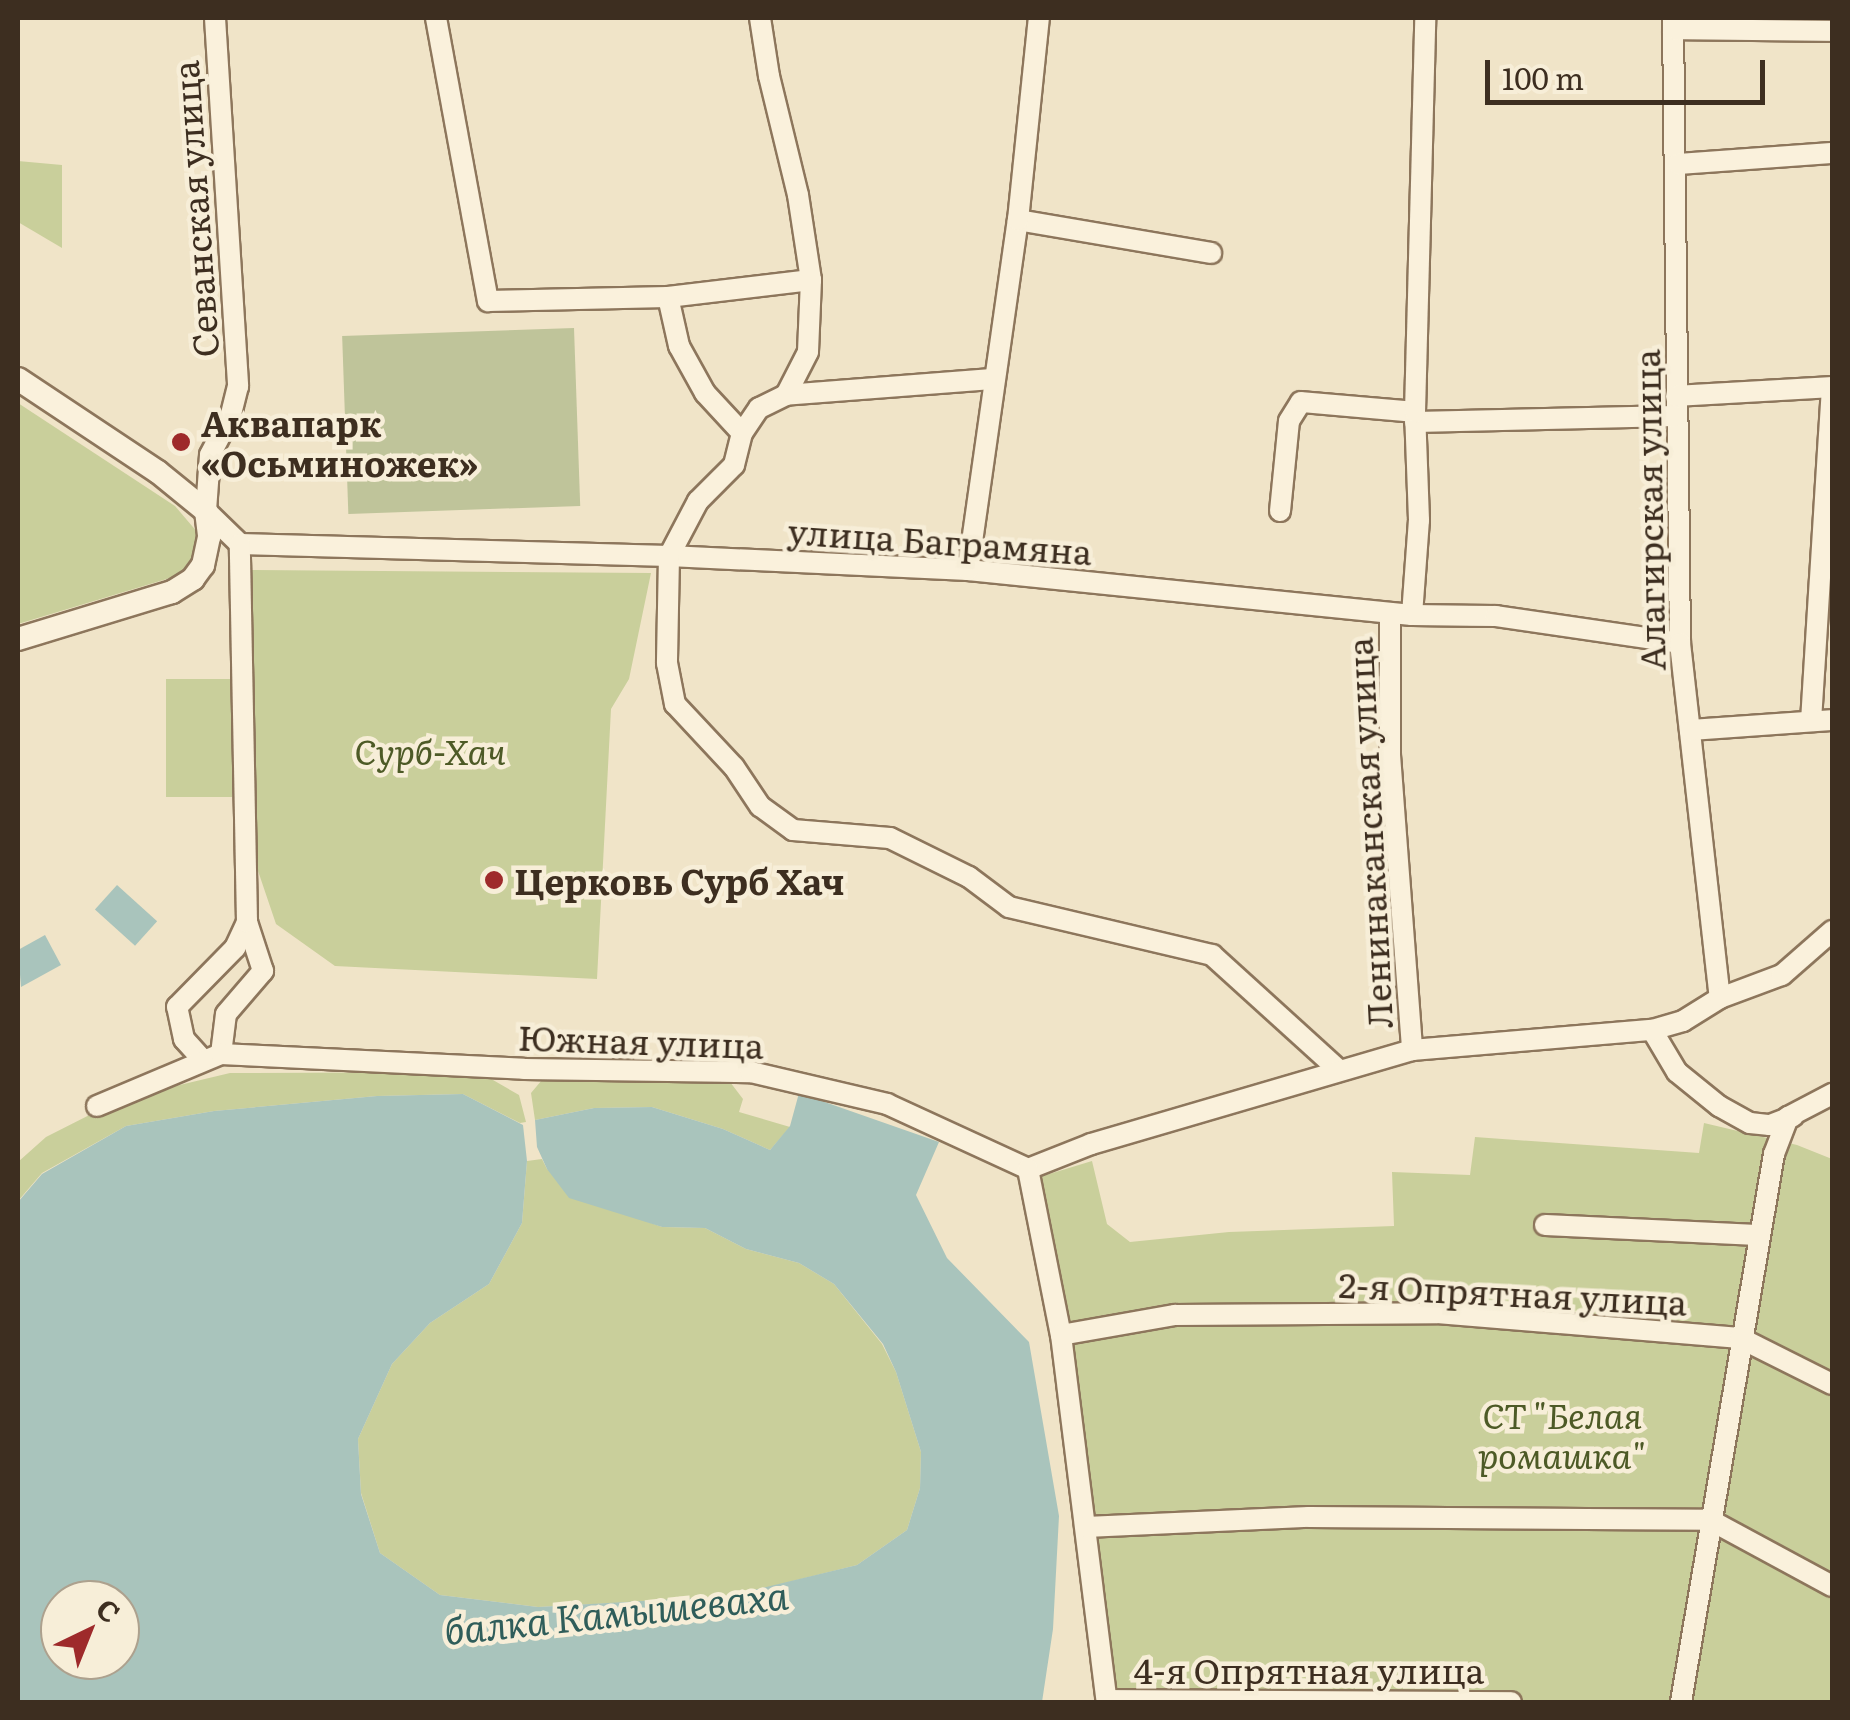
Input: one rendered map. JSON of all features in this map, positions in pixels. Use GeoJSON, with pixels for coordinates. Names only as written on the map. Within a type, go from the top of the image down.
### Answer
{"type":"FeatureCollection","features":[{"type":"Feature","properties":{"kind":"street","name":"Севанская улица"},"geometry":{"type":"LineString","coordinates":[[206,511],[210,455],[230,418],[238,386],[215,18]]}},
{"type":"Feature","properties":{"kind":"street"},"geometry":{"type":"LineString","coordinates":[[436,18],[488,302],[668,297],[812,280]]}},
{"type":"Feature","properties":{"kind":"street"},"geometry":{"type":"LineString","coordinates":[[760,18],[812,280],[808,352],[786,395]]}},
{"type":"Feature","properties":{"kind":"street"},"geometry":{"type":"LineString","coordinates":[[968,570],[992,379],[1018,220],[1039,18]]}},
{"type":"Feature","properties":{"kind":"street","name":"Ленинаканская улица"},"geometry":{"type":"LineString","coordinates":[[1412,615],[1419,520],[1415,417],[1426,18]]}},
{"type":"Feature","properties":{"kind":"street"},"geometry":{"type":"LineString","coordinates":[[1673,23],[1832,31]]}},
{"type":"Feature","properties":{"kind":"street","name":"Алагирская улица"},"geometry":{"type":"LineString","coordinates":[[1673,23],[1678,164],[1676,406],[1680,643],[1720,998]]}},
{"type":"Feature","properties":{"kind":"street"},"geometry":{"type":"LineString","coordinates":[[1678,164],[1832,153]]}},
{"type":"Feature","properties":{"kind":"street"},"geometry":{"type":"LineString","coordinates":[[1018,220],[1212,253]]}},
{"type":"Feature","properties":{"kind":"street"},"geometry":{"type":"LineString","coordinates":[[668,297],[679,346],[705,393],[742,433]]}},
{"type":"Feature","properties":{"kind":"street"},"geometry":{"type":"LineString","coordinates":[[18,379],[158,472],[240,544],[246,922],[263,971],[226,1014],[211,1056],[184,1039],[177,1007],[235,948],[246,922]]}},
{"type":"Feature","properties":{"kind":"street"},"geometry":{"type":"LineString","coordinates":[[992,379],[786,395],[759,408],[742,433],[734,466],[698,502],[669,556],[668,664],[675,704],[775,820],[793,830],[890,838],[970,877],[1009,908],[1212,955],[1339,1070]]}},
{"type":"Feature","properties":{"kind":"street"},"geometry":{"type":"LineString","coordinates":[[1280,511],[1289,421],[1302,402],[1415,417],[1676,406],[1832,388],[1811,720]]}},
{"type":"Feature","properties":{"kind":"street"},"geometry":{"type":"LineString","coordinates":[[18,639],[172,592],[193,579],[209,552],[206,511]]}},
{"type":"Feature","properties":{"kind":"street","name":"улица Баграмяна"},"geometry":{"type":"LineString","coordinates":[[240,544],[669,556],[968,570],[1412,615],[1496,616],[1680,643]]}},
{"type":"Feature","properties":{"kind":"street","name":"Ленинаканская улица"},"geometry":{"type":"LineString","coordinates":[[1390,612],[1390,755],[1412,1050]]}},
{"type":"Feature","properties":{"kind":"street"},"geometry":{"type":"LineString","coordinates":[[1690,730],[1832,720]]}},
{"type":"Feature","properties":{"kind":"street"},"geometry":{"type":"LineString","coordinates":[[1107,1702],[1061,1335],[1028,1170],[1091,1144],[1412,1050],[1652,1030],[1682,1021],[1720,998],[1782,974],[1832,931]]}},
{"type":"Feature","properties":{"kind":"street"},"geometry":{"type":"LineString","coordinates":[[1652,1030],[1677,1072],[1719,1106],[1750,1123],[1770,1125],[1832,1094]]}},
{"type":"Feature","properties":{"kind":"street","name":"Южная улица"},"geometry":{"type":"LineString","coordinates":[[97,1106],[211,1056],[524,1069],[751,1072],[887,1104],[1028,1170]]}},
{"type":"Feature","properties":{"kind":"street"},"geometry":{"type":"LineString","coordinates":[[1681,1702],[1774,1154],[1788,1117],[1813,1108],[1832,1109]]}},
{"type":"Feature","properties":{"kind":"street"},"geometry":{"type":"LineString","coordinates":[[1545,1225],[1758,1235]]}},
{"type":"Feature","properties":{"kind":"street","name":"2-я Опрятная улица"},"geometry":{"type":"LineString","coordinates":[[1061,1335],[1175,1314],[1437,1313],[1740,1338],[1832,1384]]}},
{"type":"Feature","properties":{"kind":"street"},"geometry":{"type":"LineString","coordinates":[[1086,1527],[1309,1517],[1710,1520],[1832,1586]]}},
{"type":"Feature","properties":{"kind":"street","name":"4-я Опрятная улица"},"geometry":{"type":"LineString","coordinates":[[1107,1702],[1512,1702]]}},
{"type":"Feature","properties":{"kind":"green space"},"geometry":{"type":"Polygon","coordinates":[[[18,161],[62,165],[62,248],[18,222],[18,161]]]}},
{"type":"Feature","properties":{"kind":"green space"},"geometry":{"type":"Polygon","coordinates":[[[574,328],[580,506],[348,514],[342,336],[574,328]]]}},
{"type":"Feature","properties":{"kind":"green space"},"geometry":{"type":"Polygon","coordinates":[[[18,403],[175,506],[198,533],[199,545],[190,566],[170,578],[18,624],[18,403]]]}},
{"type":"Feature","properties":{"kind":"green space","name":"Сурб-Хач"},"geometry":{"type":"Polygon","coordinates":[[[251,570],[651,573],[629,679],[611,709],[597,979],[335,966],[276,924],[256,865],[251,570]]]}},
{"type":"Feature","properties":{"kind":"green space"},"geometry":{"type":"Polygon","coordinates":[[[166,679],[232,679],[232,797],[166,797],[166,679]]]}},
{"type":"Feature","properties":{"kind":"green space"},"geometry":{"type":"Polygon","coordinates":[[[479,1072],[519,1095],[526,1122],[520,1123],[463,1094],[377,1096],[214,1111],[126,1126],[42,1173],[18,1201],[18,1162],[46,1137],[121,1099],[230,1073],[479,1072]]]}},
{"type":"Feature","properties":{"kind":"green space"},"geometry":{"type":"Polygon","coordinates":[[[547,1074],[727,1078],[743,1099],[739,1112],[790,1127],[770,1150],[723,1129],[652,1107],[594,1108],[535,1120],[531,1093],[547,1074]]]}},
{"type":"Feature","properties":{"kind":"green space","name":"СТ \"Белая ромашка\""},"geometry":{"type":"Polygon","coordinates":[[[1704,1123],[1797,1145],[1832,1159],[1832,1702],[1112,1702],[1036,1178],[1092,1161],[1107,1224],[1130,1242],[1229,1232],[1394,1226],[1392,1172],[1470,1175],[1475,1137],[1699,1153],[1704,1123]]]}},
{"type":"Feature","properties":{"kind":"green space"},"geometry":{"type":"Polygon","coordinates":[[[542,1159],[547,1169],[621,1212],[662,1227],[705,1228],[746,1249],[799,1263],[834,1284],[882,1344],[896,1372],[921,1452],[920,1488],[907,1530],[857,1565],[729,1597],[538,1607],[440,1595],[380,1553],[361,1493],[358,1439],[392,1364],[430,1323],[489,1284],[522,1223],[527,1161],[542,1159]]]}},
{"type":"Feature","properties":{"kind":"water"},"geometry":{"type":"Polygon","coordinates":[[[117,885],[157,921],[135,946],[95,910],[117,885]]]}},
{"type":"Feature","properties":{"kind":"water"},"geometry":{"type":"Polygon","coordinates":[[[45,935],[61,965],[21,987],[18,950],[45,935]]]}},
{"type":"Feature","properties":{"kind":"water","name":"балка Камышеваха"},"geometry":{"type":"Polygon","coordinates":[[[799,1093],[939,1142],[916,1195],[947,1258],[1029,1342],[1059,1516],[1053,1629],[1042,1702],[18,1702],[18,1202],[42,1174],[126,1126],[214,1111],[377,1096],[463,1094],[523,1125],[527,1161],[522,1223],[489,1284],[430,1323],[392,1364],[358,1439],[361,1494],[380,1553],[440,1595],[538,1607],[729,1596],[857,1565],[907,1530],[920,1488],[921,1452],[883,1344],[834,1284],[799,1263],[746,1249],[705,1228],[662,1227],[569,1198],[547,1169],[537,1147],[535,1120],[594,1108],[652,1107],[723,1129],[770,1150],[790,1126],[799,1093]]]}},
{"type":"Feature","properties":{"kind":"place","name":"Аквапарк «Осьминожек»"},"geometry":{"type":"Point","coordinates":[181,442]}},
{"type":"Feature","properties":{"kind":"place","name":"Церковь Сурб Хач"},"geometry":{"type":"Point","coordinates":[494,880]}}]}
